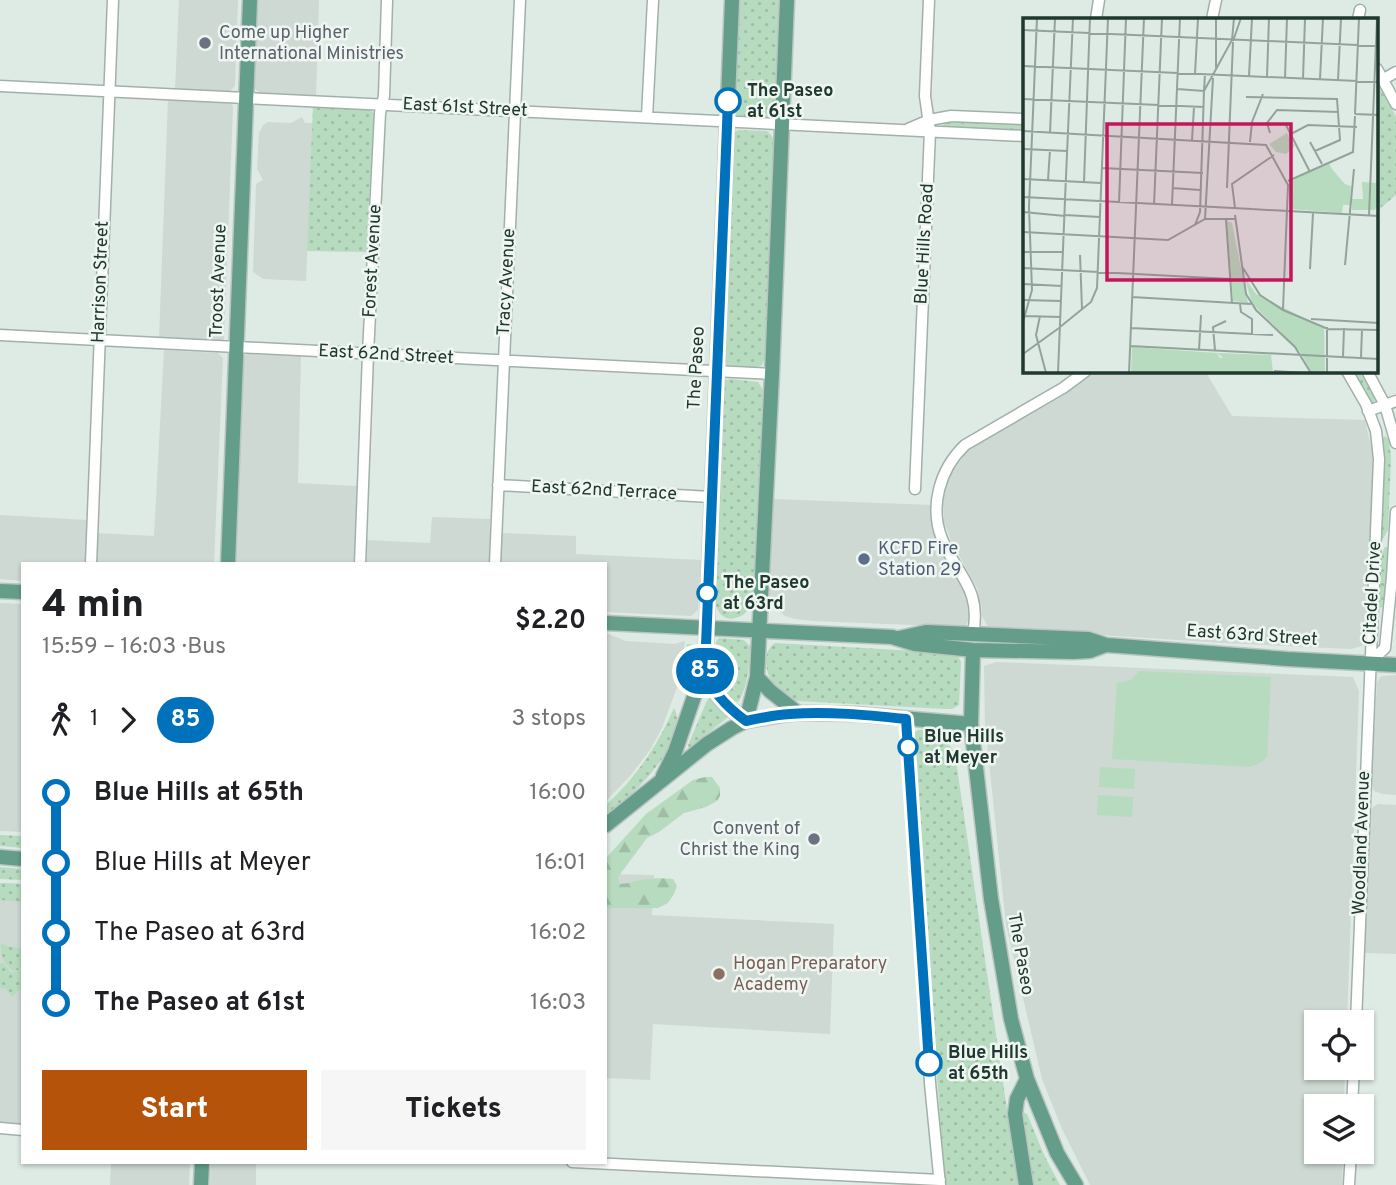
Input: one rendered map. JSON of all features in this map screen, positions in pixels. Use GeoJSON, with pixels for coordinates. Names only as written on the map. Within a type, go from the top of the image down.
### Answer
{"type":"FeatureCollection","features":[{"type":"Feature","properties":{"kind":"main road","name":"Troost Avenue"},"geometry":{"type":"LineString","coordinates":[[228,562],[250,0]]}},
{"type":"Feature","properties":{"kind":"main road","name":"The Paseo"},"geometry":{"type":"LineString","coordinates":[[732,0],[705,670],[708,684],[731,710],[746,721]]}},
{"type":"Feature","properties":{"kind":"main road"},"geometry":{"type":"LineString","coordinates":[[746,721],[757,677],[760,631],[787,0]]}},
{"type":"Feature","properties":{"kind":"main road"},"geometry":{"type":"LineString","coordinates":[[0,591],[21,592]]}},
{"type":"Feature","properties":{"kind":"main road","name":"East 63rd Street"},"geometry":{"type":"LineString","coordinates":[[607,623],[897,638],[926,632],[1036,636],[1088,639],[1106,645],[1396,664]]}},
{"type":"Feature","properties":{"kind":"main road"},"geometry":{"type":"LineString","coordinates":[[915,644],[942,640],[959,641],[968,639],[973,634]]}},
{"type":"Feature","properties":{"kind":"main road"},"geometry":{"type":"LineString","coordinates":[[974,650],[975,645],[980,643],[1036,636]]}},
{"type":"Feature","properties":{"kind":"main road","name":"East 63rd Street"},"geometry":{"type":"LineString","coordinates":[[897,638],[915,644],[974,650],[1073,652],[1090,651],[1106,645]]}},
{"type":"Feature","properties":{"kind":"main road","name":"The Paseo"},"geometry":{"type":"LineString","coordinates":[[974,650],[971,724],[991,899],[1011,1019],[1027,1079],[1057,1153],[1076,1185]]}},
{"type":"Feature","properties":{"kind":"main road"},"geometry":{"type":"LineString","coordinates":[[662,780],[705,670]]}},
{"type":"Feature","properties":{"kind":"main road"},"geometry":{"type":"LineString","coordinates":[[757,677],[798,713]]}},
{"type":"Feature","properties":{"kind":"main road"},"geometry":{"type":"LineString","coordinates":[[607,824],[707,744],[746,721],[798,713],[856,714],[971,724]]}},
{"type":"Feature","properties":{"kind":"main road"},"geometry":{"type":"LineString","coordinates":[[0,857],[21,859]]}},
{"type":"Feature","properties":{"kind":"main road"},"geometry":{"type":"LineString","coordinates":[[1026,1185],[1015,1114],[1017,1099],[1027,1079]]}},
{"type":"Feature","properties":{"kind":"main road"},"geometry":{"type":"LineString","coordinates":[[201,1185],[202,1164]]}},
{"type":"Feature","properties":{"kind":"street","name":"Harrison Street"},"geometry":{"type":"LineString","coordinates":[[91,562],[113,0]]}},
{"type":"Feature","properties":{"kind":"street","name":"Forest Avenue"},"geometry":{"type":"LineString","coordinates":[[360,562],[387,0]]}},
{"type":"Feature","properties":{"kind":"street","name":"Tracy Avenue"},"geometry":{"type":"LineString","coordinates":[[495,562],[520,0]]}},
{"type":"Feature","properties":{"kind":"street"},"geometry":{"type":"LineString","coordinates":[[647,117],[653,0]]}},
{"type":"Feature","properties":{"kind":"street","name":"Blue Hills Road"},"geometry":{"type":"LineString","coordinates":[[915,489],[930,126],[925,96],[929,0]]}},
{"type":"Feature","properties":{"kind":"street"},"geometry":{"type":"LineString","coordinates":[[1096,18],[1099,0]]}},
{"type":"Feature","properties":{"kind":"street"},"geometry":{"type":"LineString","coordinates":[[1212,18],[1216,0]]}},
{"type":"Feature","properties":{"kind":"street"},"geometry":{"type":"LineString","coordinates":[[1378,71],[1396,104]]}},
{"type":"Feature","properties":{"kind":"street"},"geometry":{"type":"LineString","coordinates":[[1382,80],[1396,72]]}},
{"type":"Feature","properties":{"kind":"street","name":"East 61st Street"},"geometry":{"type":"LineString","coordinates":[[0,86],[905,130],[930,126]]}},
{"type":"Feature","properties":{"kind":"street"},"geometry":{"type":"LineString","coordinates":[[930,126],[951,116],[1023,119]]}},
{"type":"Feature","properties":{"kind":"street"},"geometry":{"type":"LineString","coordinates":[[930,126],[1023,136]]}},
{"type":"Feature","properties":{"kind":"street","name":"East 62nd Street"},"geometry":{"type":"LineString","coordinates":[[0,335],[772,374]]}},
{"type":"Feature","properties":{"kind":"street"},"geometry":{"type":"LineString","coordinates":[[973,634],[975,609],[970,587],[943,540],[939,527],[937,501],[944,474],[955,454],[965,445],[1063,388],[1083,373]]}},
{"type":"Feature","properties":{"kind":"street","name":"Citadel Drive"},"geometry":{"type":"LineString","coordinates":[[1348,373],[1376,431],[1379,459],[1369,663]]}},
{"type":"Feature","properties":{"kind":"street"},"geometry":{"type":"LineString","coordinates":[[1368,373],[1391,403],[1396,443]]}},
{"type":"Feature","properties":{"kind":"street"},"geometry":{"type":"LineString","coordinates":[[1368,411],[1391,403]]}},
{"type":"Feature","properties":{"kind":"street"},"geometry":{"type":"LineString","coordinates":[[1376,431],[1394,426]]}},
{"type":"Feature","properties":{"kind":"street","name":"East 62nd Terrace"},"geometry":{"type":"LineString","coordinates":[[498,485],[711,497]]}},
{"type":"Feature","properties":{"kind":"street","name":"Citadel Drive"},"geometry":{"type":"LineString","coordinates":[[1369,663],[1385,648],[1396,512]]}},
{"type":"Feature","properties":{"kind":"street","name":"Woodland Avenue"},"geometry":{"type":"LineString","coordinates":[[1356,1010],[1369,663]]}},
{"type":"Feature","properties":{"kind":"street"},"geometry":{"type":"LineString","coordinates":[[607,1164],[940,1182],[930,1083],[906,719]]}},
{"type":"Feature","properties":{"kind":"street"},"geometry":{"type":"LineString","coordinates":[[0,1128],[21,1130]]}},
{"type":"Feature","properties":{"kind":"street"},"geometry":{"type":"LineString","coordinates":[[1349,1185],[1350,1164]]}},
{"type":"Feature","properties":{"kind":"shaded area"},"geometry":{"type":"Polygon","coordinates":[[[179,0],[238,0],[235,86],[230,91],[175,89],[179,0]]]}},
{"type":"Feature","properties":{"kind":"shaded area"},"geometry":{"type":"Polygon","coordinates":[[[257,0],[319,0],[316,97],[261,94],[254,88],[257,0]]]}},
{"type":"Feature","properties":{"kind":"shaded area"},"geometry":{"type":"Polygon","coordinates":[[[168,99],[229,103],[233,107],[222,341],[159,339],[168,99]]]}},
{"type":"Feature","properties":{"kind":"shaded area"},"geometry":{"type":"Polygon","coordinates":[[[302,117],[305,123],[313,123],[306,281],[263,279],[253,272],[256,184],[263,180],[257,169],[259,133],[268,122],[291,123],[302,117]]]}},
{"type":"Feature","properties":{"kind":"shaded area"},"geometry":{"type":"Polygon","coordinates":[[[164,350],[218,353],[223,358],[214,562],[95,562],[96,533],[154,536],[164,350]]]}},
{"type":"Feature","properties":{"kind":"shaded area"},"geometry":{"type":"Polygon","coordinates":[[[245,355],[301,356],[298,483],[357,486],[354,562],[235,562],[245,355]]]}},
{"type":"Feature","properties":{"kind":"shaded area"},"geometry":{"type":"Polygon","coordinates":[[[1094,373],[1206,373],[1232,416],[1365,420],[1373,467],[1365,643],[1351,649],[1224,643],[991,628],[987,625],[982,616],[977,588],[952,543],[944,522],[944,490],[966,452],[1064,395],[1094,373]]]}},
{"type":"Feature","properties":{"kind":"shaded area"},"geometry":{"type":"Polygon","coordinates":[[[773,499],[932,505],[933,527],[966,594],[970,614],[966,625],[961,627],[813,621],[785,616],[770,601],[769,592],[773,499]]]}},
{"type":"Feature","properties":{"kind":"shaded area"},"geometry":{"type":"Polygon","coordinates":[[[0,515],[87,520],[85,562],[21,562],[21,581],[0,579],[0,515]]]}},
{"type":"Feature","properties":{"kind":"shaded area"},"geometry":{"type":"Polygon","coordinates":[[[432,517],[490,519],[489,562],[365,562],[366,540],[430,543],[432,517]]]}},
{"type":"Feature","properties":{"kind":"shaded area"},"geometry":{"type":"Polygon","coordinates":[[[501,533],[576,536],[576,554],[701,560],[698,610],[691,616],[607,612],[607,562],[499,562],[501,533]]]}},
{"type":"Feature","properties":{"kind":"shaded area"},"geometry":{"type":"Polygon","coordinates":[[[0,603],[21,604],[21,832],[0,831],[0,603]]]}},
{"type":"Feature","properties":{"kind":"shaded area"},"geometry":{"type":"Polygon","coordinates":[[[607,633],[626,641],[675,644],[685,641],[680,679],[662,728],[650,750],[607,800],[607,633]]]}},
{"type":"Feature","properties":{"kind":"shaded area"},"geometry":{"type":"Polygon","coordinates":[[[996,662],[1353,677],[1359,691],[1347,1010],[1304,1010],[1304,1080],[1345,1080],[1344,1094],[1304,1094],[1304,1164],[1343,1164],[1342,1185],[1090,1185],[1062,1129],[1042,1079],[1006,925],[985,723],[984,666],[996,662]]]}},
{"type":"Feature","properties":{"kind":"shaded area"},"geometry":{"type":"Polygon","coordinates":[[[1396,675],[1396,795],[1374,791],[1371,784],[1377,683],[1380,677],[1396,675]]]}},
{"type":"Feature","properties":{"kind":"shaded area"},"geometry":{"type":"Polygon","coordinates":[[[1378,804],[1396,805],[1396,954],[1365,953],[1370,812],[1378,804]]]}},
{"type":"Feature","properties":{"kind":"shaded area","name":"Hogan Preparatory Academy"},"geometry":{"type":"Polygon","coordinates":[[[607,874],[654,875],[652,915],[834,924],[830,1034],[653,1024],[650,1080],[607,1078],[607,874]]]}},
{"type":"Feature","properties":{"kind":"shaded area"},"geometry":{"type":"Polygon","coordinates":[[[0,883],[21,884],[21,1125],[0,1123],[0,883]]]}},
{"type":"Feature","properties":{"kind":"shaded area"},"geometry":{"type":"Polygon","coordinates":[[[111,1164],[190,1164],[189,1185],[110,1185],[111,1164]]]}},
{"type":"Feature","properties":{"kind":"shaded area"},"geometry":{"type":"Polygon","coordinates":[[[211,1164],[256,1164],[256,1185],[210,1185],[211,1164]]]}},
{"type":"Feature","properties":{"kind":"green space"},"geometry":{"type":"Polygon","coordinates":[[[737,0],[780,0],[775,110],[769,117],[738,116],[733,112],[737,0]]]}},
{"type":"Feature","properties":{"kind":"green space"},"geometry":{"type":"Polygon","coordinates":[[[1378,85],[1396,116],[1396,195],[1378,210],[1378,85]]]}},
{"type":"Feature","properties":{"kind":"green space"},"geometry":{"type":"Polygon","coordinates":[[[313,106],[371,110],[374,114],[366,252],[307,251],[313,106]]]}},
{"type":"Feature","properties":{"kind":"green space"},"geometry":{"type":"Polygon","coordinates":[[[944,121],[1023,124],[1023,131],[947,128],[943,125],[944,121]]]}},
{"type":"Feature","properties":{"kind":"green space"},"geometry":{"type":"Polygon","coordinates":[[[739,130],[767,131],[774,142],[765,358],[762,365],[748,368],[732,367],[724,363],[732,133],[739,130]]]}},
{"type":"Feature","properties":{"kind":"green space"},"geometry":{"type":"Polygon","coordinates":[[[1353,373],[1360,373],[1375,398],[1374,403],[1369,402],[1353,373]]]}},
{"type":"Feature","properties":{"kind":"green space"},"geometry":{"type":"Polygon","coordinates":[[[731,379],[758,382],[763,396],[755,598],[743,615],[731,619],[720,613],[714,594],[722,383],[731,379]]]}},
{"type":"Feature","properties":{"kind":"green space"},"geometry":{"type":"Polygon","coordinates":[[[1384,436],[1389,439],[1391,458],[1388,530],[1383,539],[1381,538],[1384,436]]]}},
{"type":"Feature","properties":{"kind":"green space"},"geometry":{"type":"Polygon","coordinates":[[[1385,547],[1388,547],[1385,605],[1380,608],[1380,558],[1385,547]]]}},
{"type":"Feature","properties":{"kind":"green space"},"geometry":{"type":"Polygon","coordinates":[[[719,638],[744,640],[750,646],[747,681],[739,701],[736,702],[725,693],[716,675],[714,649],[719,638]]]}},
{"type":"Feature","properties":{"kind":"green space"},"geometry":{"type":"Polygon","coordinates":[[[775,643],[957,654],[961,662],[959,705],[946,709],[797,701],[777,689],[770,678],[766,659],[770,647],[775,643]]]}},
{"type":"Feature","properties":{"kind":"green space"},"geometry":{"type":"Polygon","coordinates":[[[687,644],[697,645],[698,648],[688,682],[682,687],[687,644]]]}},
{"type":"Feature","properties":{"kind":"green space"},"geometry":{"type":"Polygon","coordinates":[[[1139,671],[1271,677],[1267,756],[1262,762],[1250,767],[1112,759],[1117,683],[1131,680],[1139,671]]]}},
{"type":"Feature","properties":{"kind":"green space"},"geometry":{"type":"Polygon","coordinates":[[[711,698],[728,715],[727,718],[689,748],[706,703],[711,698]]]}},
{"type":"Feature","properties":{"kind":"green space"},"geometry":{"type":"Polygon","coordinates":[[[674,708],[677,721],[674,736],[666,752],[642,784],[607,817],[607,804],[627,783],[661,736],[674,708]]]}},
{"type":"Feature","properties":{"kind":"green space"},"geometry":{"type":"Polygon","coordinates":[[[918,730],[930,731],[940,736],[955,754],[1018,1185],[945,1185],[912,738],[918,730]]]}},
{"type":"Feature","properties":{"kind":"green space"},"geometry":{"type":"Polygon","coordinates":[[[1100,767],[1135,769],[1134,789],[1099,787],[1100,767]]]}},
{"type":"Feature","properties":{"kind":"green space"},"geometry":{"type":"Polygon","coordinates":[[[712,777],[720,788],[717,801],[684,813],[647,838],[618,877],[619,884],[650,879],[673,879],[677,886],[668,903],[658,908],[607,908],[607,857],[646,814],[693,780],[712,777]]]}},
{"type":"Feature","properties":{"kind":"green space"},"geometry":{"type":"Polygon","coordinates":[[[1098,795],[1133,797],[1132,817],[1097,815],[1098,795]]]}},
{"type":"Feature","properties":{"kind":"green space"},"geometry":{"type":"Polygon","coordinates":[[[0,835],[21,836],[21,848],[0,846],[0,835]]]}},
{"type":"Feature","properties":{"kind":"green space"},"geometry":{"type":"Polygon","coordinates":[[[0,867],[21,869],[21,880],[0,879],[0,867]]]}},
{"type":"Feature","properties":{"kind":"green space"},"geometry":{"type":"Polygon","coordinates":[[[0,883],[21,884],[21,902],[0,900],[0,883]]]}},
{"type":"Feature","properties":{"kind":"green space"},"geometry":{"type":"Polygon","coordinates":[[[1,944],[21,949],[21,968],[18,970],[13,971],[5,963],[1,944]]]}},
{"type":"Feature","properties":{"kind":"green space"},"geometry":{"type":"Polygon","coordinates":[[[0,963],[12,973],[21,970],[21,989],[12,997],[6,989],[0,988],[0,963]]]}},
{"type":"Feature","properties":{"kind":"green space"},"geometry":{"type":"Polygon","coordinates":[[[1023,1112],[1027,1114],[1060,1185],[1034,1185],[1023,1112]]]}},
{"type":"Feature","properties":{"kind":"bus line","name":"85"},"geometry":{"type":"LineString","coordinates":[[728,101],[705,670],[708,684],[731,710],[746,721],[808,713],[906,719],[929,1063]]}},
{"type":"Feature","properties":{"kind":"place","name":"Come up Higher International Ministries"},"geometry":{"type":"Point","coordinates":[205,43]}},
{"type":"Feature","properties":{"kind":"place","name":"The Paseo at 61st"},"geometry":{"type":"Point","coordinates":[728,101]}},
{"type":"Feature","properties":{"kind":"place","name":"KCFD Fire Station 29"},"geometry":{"type":"Point","coordinates":[864,559]}},
{"type":"Feature","properties":{"kind":"place","name":"The Paseo at 63rd"},"geometry":{"type":"Point","coordinates":[707,593]}},
{"type":"Feature","properties":{"kind":"place","name":"Blue Hills at Meyer"},"geometry":{"type":"Point","coordinates":[908,747]}},
{"type":"Feature","properties":{"kind":"place","name":"Convent of Christ the King"},"geometry":{"type":"Point","coordinates":[814,839]}},
{"type":"Feature","properties":{"kind":"place","name":"Hogan Preparatory Academy"},"geometry":{"type":"Point","coordinates":[719,974]}},
{"type":"Feature","properties":{"kind":"place","name":"Blue Hills at 65th"},"geometry":{"type":"Point","coordinates":[929,1063]}}]}
